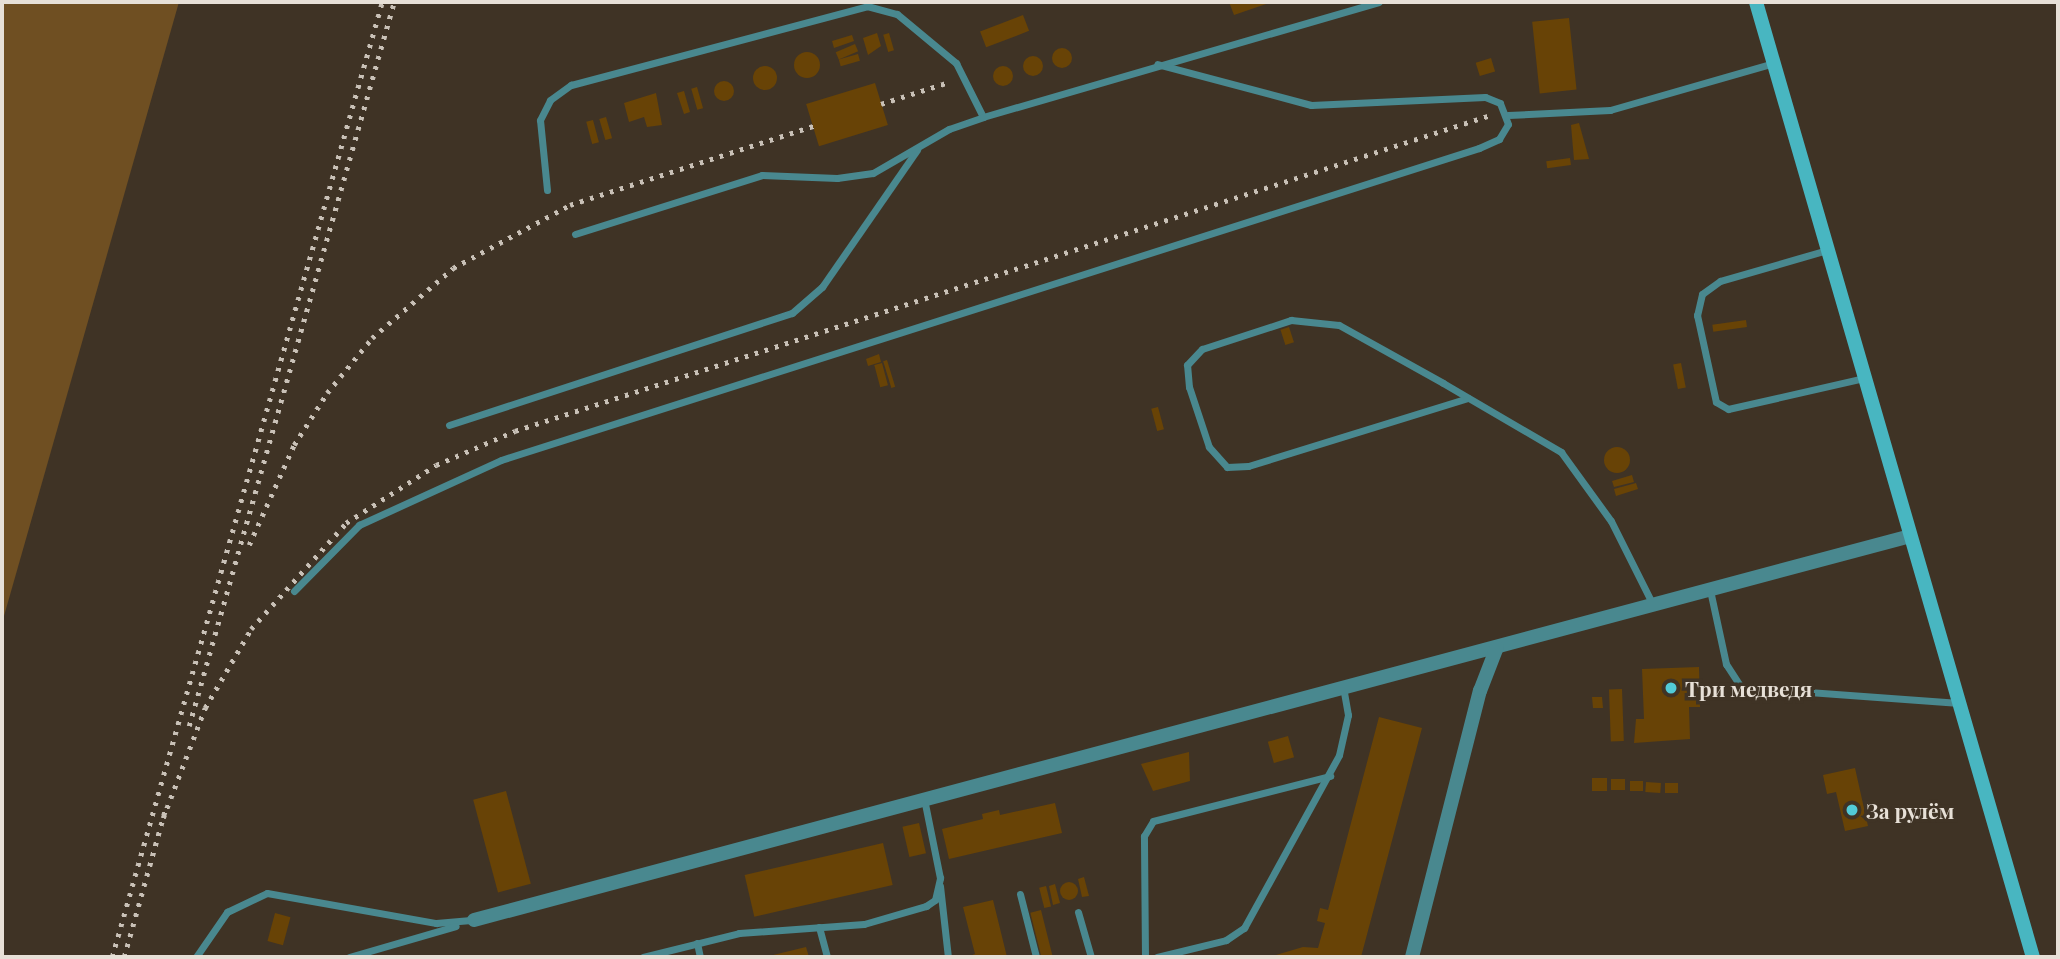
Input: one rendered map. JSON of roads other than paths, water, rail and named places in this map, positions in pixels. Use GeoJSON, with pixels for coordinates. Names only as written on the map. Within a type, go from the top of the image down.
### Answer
{"type":"FeatureCollection","features":[{"type":"Feature","properties":{"kind":"main road"},"geometry":{"type":"LineString","coordinates":[[1756,2],[2033,957]]}},
{"type":"Feature","properties":{"kind":"street"},"geometry":{"type":"LineString","coordinates":[[474,920],[1910,536]]}},
{"type":"Feature","properties":{"kind":"street"},"geometry":{"type":"LineString","coordinates":[[1412,957],[1480,691],[1497,647]]}},
{"type":"Feature","properties":{"kind":"lane"},"geometry":{"type":"LineString","coordinates":[[575,234],[762,175],[837,178],[873,173],[919,147],[983,117],[1157,64],[1379,2]]}},
{"type":"Feature","properties":{"kind":"lane"},"geometry":{"type":"LineString","coordinates":[[547,190],[540,120],[550,100],[571,85],[867,6],[897,14],[956,63],[983,117]]}},
{"type":"Feature","properties":{"kind":"lane"},"geometry":{"type":"LineString","coordinates":[[1508,115],[1594,113],[1774,63]]}},
{"type":"Feature","properties":{"kind":"lane"},"geometry":{"type":"LineString","coordinates":[[1157,64],[1311,105],[1474,96],[1494,99],[1508,115]]}},
{"type":"Feature","properties":{"kind":"lane"},"geometry":{"type":"LineString","coordinates":[[294,591],[359,525],[501,460],[1479,148],[1505,132],[1508,115]]}},
{"type":"Feature","properties":{"kind":"lane"},"geometry":{"type":"LineString","coordinates":[[449,425],[792,313],[822,287],[919,147]]}},
{"type":"Feature","properties":{"kind":"lane"},"geometry":{"type":"LineString","coordinates":[[1827,250],[1720,281],[1702,294],[1697,315],[1716,402],[1728,409],[1864,378]]}},
{"type":"Feature","properties":{"kind":"lane"},"geometry":{"type":"LineString","coordinates":[[1468,398],[1248,466],[1227,467],[1209,447],[1189,387],[1187,365],[1202,349],[1292,320],[1312,318],[1339,325],[1468,398],[1573,463],[1611,521],[1653,606]]}},
{"type":"Feature","properties":{"kind":"lane"},"geometry":{"type":"LineString","coordinates":[[1710,590],[1726,664],[1741,687],[1959,703]]}},
{"type":"Feature","properties":{"kind":"lane"},"geometry":{"type":"LineString","coordinates":[[1157,957],[1226,940],[1244,928],[1330,776],[1347,725],[1342,687]]}},
{"type":"Feature","properties":{"kind":"lane"},"geometry":{"type":"LineString","coordinates":[[1145,957],[1144,836],[1153,821],[1330,776]]}},
{"type":"Feature","properties":{"kind":"lane"},"geometry":{"type":"LineString","coordinates":[[924,799],[940,878],[948,957]]}},
{"type":"Feature","properties":{"kind":"lane"},"geometry":{"type":"LineString","coordinates":[[642,957],[696,943],[864,924],[919,909],[935,900],[940,878]]}},
{"type":"Feature","properties":{"kind":"lane"},"geometry":{"type":"LineString","coordinates":[[196,957],[232,908],[267,893],[436,923],[474,920]]}},
{"type":"Feature","properties":{"kind":"lane"},"geometry":{"type":"LineString","coordinates":[[1020,894],[1036,957]]}},
{"type":"Feature","properties":{"kind":"lane"},"geometry":{"type":"LineString","coordinates":[[1078,912],[1091,957]]}},
{"type":"Feature","properties":{"kind":"lane"},"geometry":{"type":"LineString","coordinates":[[349,957],[474,920]]}},
{"type":"Feature","properties":{"kind":"lane"},"geometry":{"type":"LineString","coordinates":[[819,927],[827,957]]}},
{"type":"Feature","properties":{"kind":"lane"},"geometry":{"type":"LineString","coordinates":[[696,943],[700,957]]}},
{"type":"Feature","properties":{"kind":"railway"},"geometry":{"type":"LineString","coordinates":[[112,957],[382,2]]}},
{"type":"Feature","properties":{"kind":"railway"},"geometry":{"type":"LineString","coordinates":[[189,726],[394,2]]}},
{"type":"Feature","properties":{"kind":"railway"},"geometry":{"type":"LineString","coordinates":[[881,104],[946,83]]}},
{"type":"Feature","properties":{"kind":"railway"},"geometry":{"type":"LineString","coordinates":[[163,818],[205,708],[251,629],[346,523],[436,465],[515,431],[1491,115]]}},
{"type":"Feature","properties":{"kind":"railway"},"geometry":{"type":"LineString","coordinates":[[249,545],[294,445],[327,393],[372,338],[453,268],[570,205],[813,126]]}},
{"type":"Feature","properties":{"kind":"railway"},"geometry":{"type":"LineString","coordinates":[[124,957],[165,810]]}},
{"type":"Feature","properties":{"kind":"place","name":"Три медведя"},"geometry":{"type":"Point","coordinates":[1671,688]}},
{"type":"Feature","properties":{"kind":"place","name":"За рулём"},"geometry":{"type":"Point","coordinates":[1852,810]}}]}
